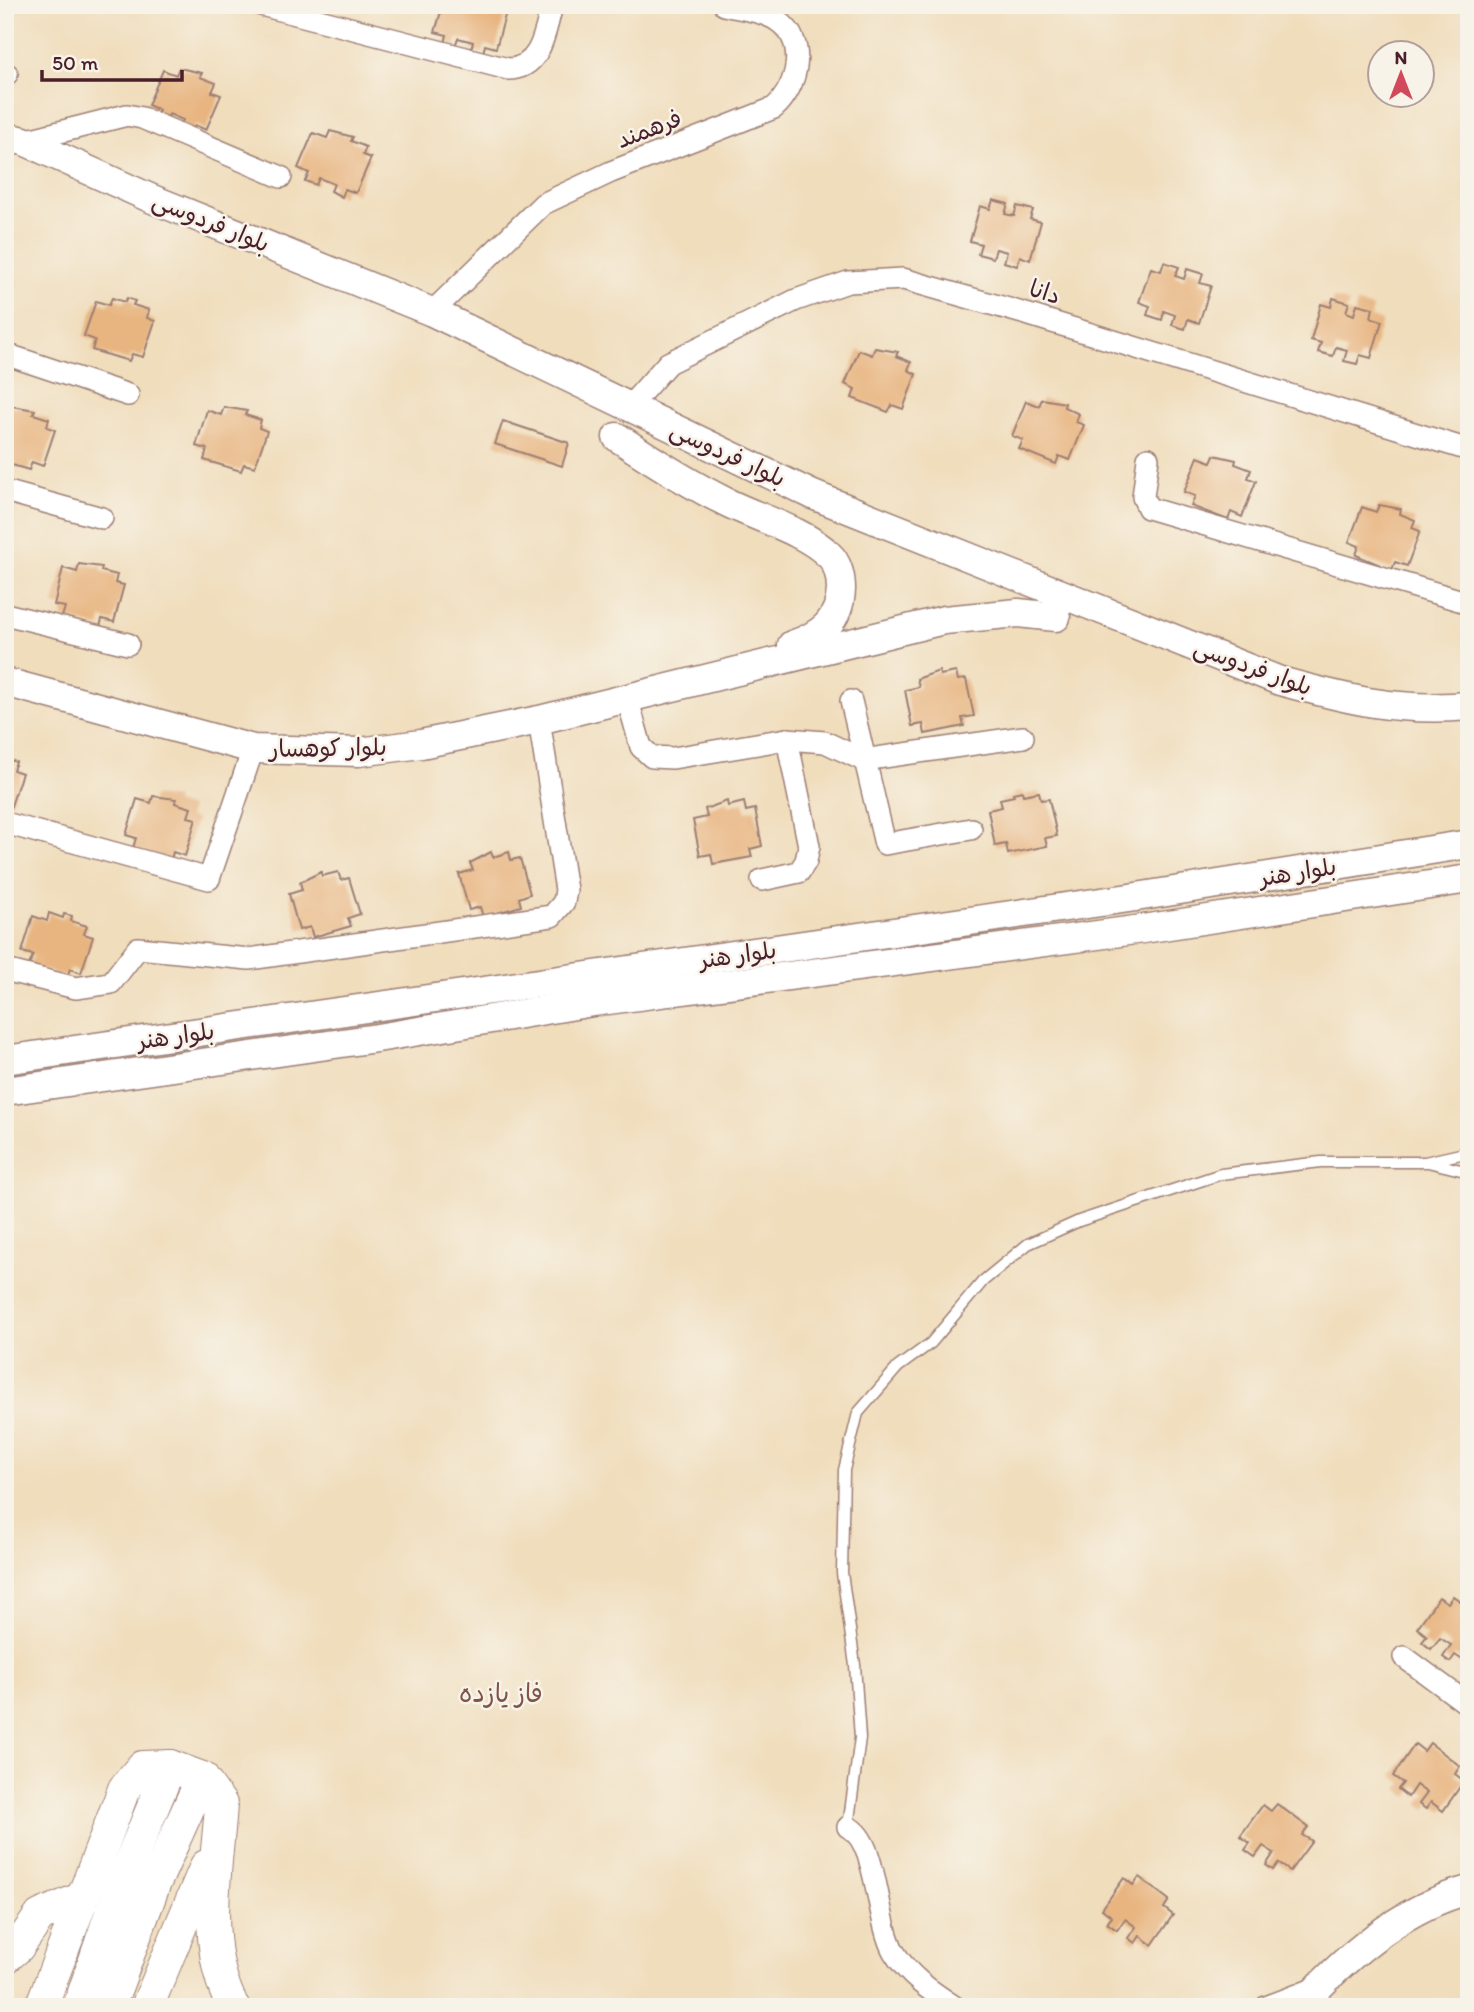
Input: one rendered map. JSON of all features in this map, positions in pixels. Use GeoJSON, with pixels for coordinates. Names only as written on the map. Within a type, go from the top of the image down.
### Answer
{"type":"FeatureCollection","features":[{"type":"Feature","properties":{"kind":"main road"},"geometry":{"type":"LineString","coordinates":[[79,2007],[121,1884],[170,1766]]}},
{"type":"Feature","properties":{"kind":"main road"},"geometry":{"type":"LineString","coordinates":[[41,2007],[80,1899],[124,1790],[142,1767],[170,1766],[202,1778],[221,1804],[212,1894],[214,1939],[233,2007]]}},
{"type":"Feature","properties":{"kind":"main road"},"geometry":{"type":"LineString","coordinates":[[109,2007],[154,1885],[202,1778]]}},
{"type":"Feature","properties":{"kind":"main road"},"geometry":{"type":"LineString","coordinates":[[147,2007],[219,1834]]}},
{"type":"Feature","properties":{"kind":"main road"},"geometry":{"type":"LineString","coordinates":[[5,1958],[18,1947],[40,1916],[80,1899]]}},
{"type":"Feature","properties":{"kind":"street"},"geometry":{"type":"LineString","coordinates":[[261,5],[508,69],[519,69],[530,64],[542,42],[552,5]]}},
{"type":"Feature","properties":{"kind":"street","name":"فرهمند"},"geometry":{"type":"LineString","coordinates":[[432,312],[543,204],[611,172],[774,108],[787,97],[796,76],[796,55],[789,35],[779,22],[724,5]]}},
{"type":"Feature","properties":{"kind":"street"},"geometry":{"type":"LineString","coordinates":[[15,139],[127,115],[142,118],[281,177]]}},
{"type":"Feature","properties":{"kind":"street","name":"بلوار فردوسی"},"geometry":{"type":"LineString","coordinates":[[15,139],[150,198],[432,312],[813,495],[1280,681],[1357,702],[1421,710],[1469,706]]}},
{"type":"Feature","properties":{"kind":"street","name":"دانا"},"geometry":{"type":"LineString","coordinates":[[629,407],[668,363],[796,300],[848,282],[903,279],[1469,450]]}},
{"type":"Feature","properties":{"kind":"street"},"geometry":{"type":"LineString","coordinates":[[5,354],[128,395]]}},
{"type":"Feature","properties":{"kind":"street"},"geometry":{"type":"LineString","coordinates":[[617,437],[655,463],[729,503],[794,533],[830,555],[841,578],[840,608],[829,626],[805,640],[694,680]]}},
{"type":"Feature","properties":{"kind":"street"},"geometry":{"type":"LineString","coordinates":[[1148,458],[1143,497],[1148,508],[1469,603]]}},
{"type":"Feature","properties":{"kind":"street"},"geometry":{"type":"LineString","coordinates":[[5,491],[102,518]]}},
{"type":"Feature","properties":{"kind":"street"},"geometry":{"type":"LineString","coordinates":[[694,680],[944,620],[1018,613],[1056,617]]}},
{"type":"Feature","properties":{"kind":"street"},"geometry":{"type":"LineString","coordinates":[[5,614],[128,644]]}},
{"type":"Feature","properties":{"kind":"street","name":"بلوار کوهسار"},"geometry":{"type":"LineString","coordinates":[[5,682],[253,749],[359,752],[421,744],[538,720],[694,680]]}},
{"type":"Feature","properties":{"kind":"street"},"geometry":{"type":"LineString","coordinates":[[627,697],[641,747],[652,757],[673,758],[788,739],[825,742],[863,761],[1023,737]]}},
{"type":"Feature","properties":{"kind":"street"},"geometry":{"type":"LineString","coordinates":[[851,701],[863,761],[885,844],[971,828]]}},
{"type":"Feature","properties":{"kind":"street"},"geometry":{"type":"LineString","coordinates":[[5,970],[76,988],[111,983],[138,948],[250,959],[552,916],[564,902],[566,890],[538,720]]}},
{"type":"Feature","properties":{"kind":"street"},"geometry":{"type":"LineString","coordinates":[[762,880],[799,872],[806,861],[809,846],[788,739]]}},
{"type":"Feature","properties":{"kind":"street"},"geometry":{"type":"LineString","coordinates":[[5,823],[209,879],[253,749]]}},
{"type":"Feature","properties":{"kind":"street","name":"بلوار هنر"},"geometry":{"type":"LineString","coordinates":[[5,1060],[1136,897],[1469,844]]}},
{"type":"Feature","properties":{"kind":"street","name":"بلوار هنر"},"geometry":{"type":"LineString","coordinates":[[5,1091],[377,1038],[593,1002],[1143,929],[1469,879]]}},
{"type":"Feature","properties":{"kind":"street"},"geometry":{"type":"LineString","coordinates":[[1404,1657],[1469,1705]]}},
{"type":"Feature","properties":{"kind":"street"},"geometry":{"type":"LineString","coordinates":[[848,1827],[857,1832],[867,1848],[878,1908],[894,1952],[923,1987],[955,2007]]}},
{"type":"Feature","properties":{"kind":"street"},"geometry":{"type":"LineString","coordinates":[[1266,2007],[1309,1997],[1373,1940],[1421,1906],[1469,1890]]}},
{"type":"Feature","properties":{"kind":"lane"},"geometry":{"type":"LineString","coordinates":[[848,1827],[860,1738],[855,1665],[842,1573],[844,1470],[858,1413],[898,1367],[931,1343],[984,1280],[1028,1244],[1079,1221],[1221,1174],[1321,1162],[1425,1161],[1469,1152]]}},
{"type":"Feature","properties":{"kind":"lane"},"geometry":{"type":"LineString","coordinates":[[1425,1161],[1469,1172]]}},
{"type":"Feature","properties":{"kind":"building"},"geometry":{"type":"Polygon","coordinates":[[[443,5],[498,5],[497,9],[506,12],[496,48],[485,45],[483,53],[471,50],[473,42],[458,38],[455,46],[445,44],[447,35],[435,32],[443,5]]]}},
{"type":"Feature","properties":{"kind":"building"},"geometry":{"type":"Polygon","coordinates":[[[179,68],[202,73],[200,77],[216,83],[212,92],[221,95],[206,130],[195,125],[192,133],[180,128],[183,120],[169,114],[166,122],[155,118],[159,110],[148,105],[163,70],[176,75],[179,68]]]}},
{"type":"Feature","properties":{"kind":"building"},"geometry":{"type":"Polygon","coordinates":[[[330,131],[353,137],[351,141],[366,147],[363,155],[371,158],[356,193],[345,189],[342,197],[331,191],[334,184],[319,178],[316,185],[305,181],[309,173],[298,168],[313,133],[327,138],[330,131]]]}},
{"type":"Feature","properties":{"kind":"building"},"geometry":{"type":"Polygon","coordinates":[[[993,200],[1008,204],[1005,214],[1014,216],[1017,206],[1033,210],[1030,219],[1041,222],[1030,260],[1020,256],[1017,266],[1004,262],[1007,252],[996,249],[993,258],[978,254],[981,244],[970,241],[980,206],[990,209],[993,200]]]}},
{"type":"Feature","properties":{"kind":"building"},"geometry":{"type":"Polygon","coordinates":[[[1164,262],[1179,267],[1175,276],[1184,279],[1187,269],[1203,274],[1200,283],[1211,286],[1199,323],[1188,319],[1185,329],[1172,325],[1175,315],[1164,311],[1162,320],[1147,315],[1150,306],[1139,302],[1151,268],[1161,271],[1164,262]]]}},
{"type":"Feature","properties":{"kind":"building"},"geometry":{"type":"Polygon","coordinates":[[[112,298],[125,302],[127,298],[135,301],[133,305],[149,310],[147,318],[155,321],[143,357],[132,354],[129,361],[92,350],[95,340],[84,336],[96,301],[109,305],[112,298]]]}},
{"type":"Feature","properties":{"kind":"building"},"geometry":{"type":"Polygon","coordinates":[[[1333,298],[1349,303],[1346,312],[1354,315],[1357,304],[1373,308],[1371,318],[1382,321],[1371,358],[1360,355],[1357,364],[1344,361],[1347,350],[1336,347],[1333,356],[1318,352],[1321,343],[1311,340],[1321,304],[1331,307],[1333,298]]]}},
{"type":"Feature","properties":{"kind":"building"},"geometry":{"type":"Polygon","coordinates":[[[875,348],[898,352],[896,356],[911,362],[908,370],[916,374],[903,409],[892,405],[888,412],[852,398],[855,389],[845,384],[859,350],[872,355],[875,348]]]}},
{"type":"Feature","properties":{"kind":"building"},"geometry":{"type":"Polygon","coordinates":[[[1042,399],[1065,403],[1064,407],[1079,414],[1076,422],[1084,425],[1070,460],[1059,456],[1056,464],[1019,449],[1023,440],[1012,436],[1026,401],[1039,406],[1042,399]]]}},
{"type":"Feature","properties":{"kind":"building"},"geometry":{"type":"Polygon","coordinates":[[[12,406],[35,410],[33,414],[49,419],[47,427],[55,430],[43,466],[32,462],[29,470],[5,463],[5,413],[9,414],[12,406]]]}},
{"type":"Feature","properties":{"kind":"building"},"geometry":{"type":"Polygon","coordinates":[[[224,407],[247,411],[245,415],[261,420],[259,428],[267,431],[255,467],[244,464],[241,471],[204,460],[207,449],[196,446],[207,410],[221,415],[224,407]]]}},
{"type":"Feature","properties":{"kind":"building"},"geometry":{"type":"Polygon","coordinates":[[[503,421],[569,443],[562,466],[495,444],[503,421]]]}},
{"type":"Feature","properties":{"kind":"building"},"geometry":{"type":"Polygon","coordinates":[[[1214,455],[1236,460],[1235,464],[1251,470],[1248,478],[1256,481],[1242,517],[1231,512],[1228,520],[1191,506],[1195,496],[1184,492],[1198,457],[1211,462],[1214,455]]]}},
{"type":"Feature","properties":{"kind":"building"},"geometry":{"type":"Polygon","coordinates":[[[1379,505],[1401,509],[1400,514],[1415,520],[1412,528],[1420,531],[1407,566],[1395,562],[1392,570],[1356,555],[1359,546],[1349,542],[1362,507],[1376,512],[1379,505]]]}},
{"type":"Feature","properties":{"kind":"building"},"geometry":{"type":"Polygon","coordinates":[[[79,564],[102,567],[101,571],[117,575],[115,583],[124,585],[114,622],[102,619],[100,627],[62,617],[65,607],[54,605],[63,568],[77,572],[79,564]]]}},
{"type":"Feature","properties":{"kind":"building"},"geometry":{"type":"Polygon","coordinates":[[[939,671],[940,675],[956,672],[958,680],[966,679],[974,716],[962,718],[964,726],[925,734],[923,724],[912,726],[905,690],[919,687],[917,679],[939,671]]]}},
{"type":"Feature","properties":{"kind":"building"},"geometry":{"type":"Polygon","coordinates":[[[5,758],[16,762],[13,770],[22,773],[10,809],[5,807],[5,758]]]}},
{"type":"Feature","properties":{"kind":"building"},"geometry":{"type":"Polygon","coordinates":[[[1022,791],[1023,795],[1039,792],[1041,800],[1049,799],[1057,836],[1045,838],[1047,846],[1008,854],[1006,844],[995,846],[988,810],[1002,807],[1000,799],[1022,791]]]}},
{"type":"Feature","properties":{"kind":"building"},"geometry":{"type":"Polygon","coordinates":[[[153,796],[176,799],[175,803],[191,808],[188,817],[196,819],[185,856],[173,852],[171,860],[133,848],[136,838],[126,835],[137,799],[151,803],[153,796]]]}},
{"type":"Feature","properties":{"kind":"building"},"geometry":{"type":"Polygon","coordinates":[[[727,801],[728,806],[744,802],[746,811],[755,809],[762,846],[750,849],[752,857],[713,864],[711,854],[700,856],[693,820],[707,817],[705,809],[727,801]]]}},
{"type":"Feature","properties":{"kind":"building"},"geometry":{"type":"Polygon","coordinates":[[[491,852],[493,857],[509,852],[511,860],[520,858],[530,894],[519,898],[521,906],[483,917],[480,907],[469,910],[459,874],[473,870],[470,863],[491,852]]]}},
{"type":"Feature","properties":{"kind":"building"},"geometry":{"type":"Polygon","coordinates":[[[321,872],[322,876],[338,872],[341,880],[349,878],[360,914],[348,918],[351,926],[313,937],[310,927],[299,930],[289,894],[302,890],[300,882],[321,872]]]}},
{"type":"Feature","properties":{"kind":"building"},"geometry":{"type":"Polygon","coordinates":[[[49,913],[63,918],[64,914],[72,916],[71,921],[87,926],[84,934],[93,937],[81,973],[70,969],[67,977],[29,965],[33,955],[22,952],[33,916],[47,921],[49,913]]]}},
{"type":"Feature","properties":{"kind":"building"},"geometry":{"type":"Polygon","coordinates":[[[1453,1596],[1467,1606],[1469,1602],[1467,1663],[1455,1655],[1450,1662],[1443,1657],[1451,1645],[1440,1638],[1431,1649],[1422,1642],[1427,1636],[1417,1628],[1439,1597],[1448,1603],[1453,1596]]]}},
{"type":"Feature","properties":{"kind":"building"},"geometry":{"type":"Polygon","coordinates":[[[1430,1743],[1460,1766],[1455,1774],[1464,1781],[1443,1811],[1431,1802],[1426,1809],[1419,1804],[1427,1793],[1416,1785],[1408,1797],[1398,1789],[1403,1783],[1393,1776],[1415,1744],[1424,1751],[1430,1743]]]}},
{"type":"Feature","properties":{"kind":"building"},"geometry":{"type":"Polygon","coordinates":[[[1277,1804],[1308,1827],[1302,1835],[1312,1841],[1290,1871],[1278,1863],[1273,1870],[1266,1865],[1274,1853],[1263,1846],[1255,1857],[1245,1850],[1250,1843],[1240,1836],[1263,1805],[1271,1811],[1277,1804]]]}},
{"type":"Feature","properties":{"kind":"building"},"geometry":{"type":"Polygon","coordinates":[[[1139,1877],[1169,1900],[1164,1908],[1173,1915],[1152,1945],[1140,1936],[1135,1943],[1128,1938],[1136,1927],[1125,1919],[1117,1930],[1107,1923],[1112,1917],[1102,1909],[1124,1878],[1133,1885],[1139,1877]]]}},
{"type":"Feature","properties":{"kind":"district","name":"فاز یازده"},"geometry":{"type":"Point","coordinates":[501,1693]}}]}
